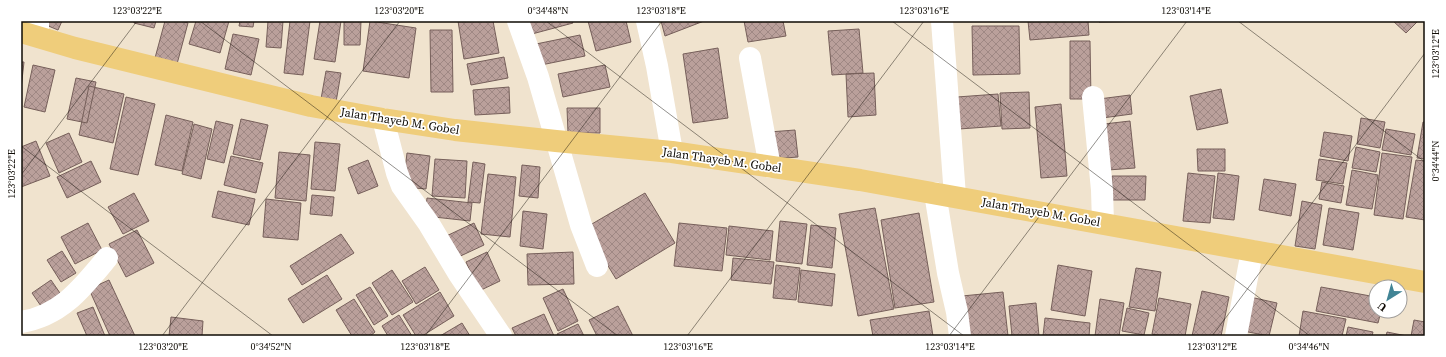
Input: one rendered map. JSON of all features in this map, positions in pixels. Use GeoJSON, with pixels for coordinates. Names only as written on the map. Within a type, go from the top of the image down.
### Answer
{"type":"FeatureCollection","features":[{"type":"Feature","properties":{"kind":"main road","name":"Jalan Thayeb M. Gobel"},"geometry":{"type":"LineString","coordinates":[[32,30],[75,48],[311,106],[455,130],[556,142],[672,152],[860,180],[1103,223],[1252,252],[1425,282]]}},
{"type":"Feature","properties":{"kind":"street"},"geometry":{"type":"LineString","coordinates":[[518,21],[538,77],[581,225],[597,266]]}},
{"type":"Feature","properties":{"kind":"street"},"geometry":{"type":"LineString","coordinates":[[647,21],[657,66],[672,152]]}},
{"type":"Feature","properties":{"kind":"street"},"geometry":{"type":"LineString","coordinates":[[942,21],[948,273],[957,312],[960,336]]}},
{"type":"Feature","properties":{"kind":"street"},"geometry":{"type":"LineString","coordinates":[[750,58],[770,167]]}},
{"type":"Feature","properties":{"kind":"street"},"geometry":{"type":"LineString","coordinates":[[1093,97],[1102,190],[1103,223]]}},
{"type":"Feature","properties":{"kind":"street"},"geometry":{"type":"LineString","coordinates":[[384,119],[396,173],[402,186],[429,224],[459,274],[501,336]]}},
{"type":"Feature","properties":{"kind":"street"},"geometry":{"type":"LineString","coordinates":[[1236,336],[1252,252]]}},
{"type":"Feature","properties":{"kind":"street"},"geometry":{"type":"LineString","coordinates":[[21,322],[40,318],[66,303],[77,294],[107,258]]}},
{"type":"Feature","properties":{"kind":"building"},"geometry":{"type":"Polygon","coordinates":[[[48,21],[62,21],[58,30],[46,25],[48,21]]]}},
{"type":"Feature","properties":{"kind":"building"},"geometry":{"type":"Polygon","coordinates":[[[134,21],[156,21],[154,28],[134,23],[134,21]]]}},
{"type":"Feature","properties":{"kind":"building"},"geometry":{"type":"Polygon","coordinates":[[[165,21],[181,21],[188,23],[177,64],[155,58],[165,21]]]}},
{"type":"Feature","properties":{"kind":"building"},"geometry":{"type":"Polygon","coordinates":[[[196,21],[229,21],[220,53],[189,44],[196,21]]]}},
{"type":"Feature","properties":{"kind":"building"},"geometry":{"type":"Polygon","coordinates":[[[240,21],[254,21],[253,27],[239,26],[240,21]]]}},
{"type":"Feature","properties":{"kind":"building"},"geometry":{"type":"Polygon","coordinates":[[[268,21],[283,21],[281,48],[266,47],[268,21]]]}},
{"type":"Feature","properties":{"kind":"building"},"geometry":{"type":"Polygon","coordinates":[[[290,21],[310,21],[303,75],[284,73],[290,21]]]}},
{"type":"Feature","properties":{"kind":"building"},"geometry":{"type":"Polygon","coordinates":[[[320,21],[341,21],[335,62],[314,59],[320,21]]]}},
{"type":"Feature","properties":{"kind":"building"},"geometry":{"type":"Polygon","coordinates":[[[344,21],[361,21],[360,45],[344,45],[344,21]]]}},
{"type":"Feature","properties":{"kind":"building"},"geometry":{"type":"Polygon","coordinates":[[[370,21],[416,28],[409,78],[363,71],[370,21]]]}},
{"type":"Feature","properties":{"kind":"building"},"geometry":{"type":"Polygon","coordinates":[[[458,21],[493,21],[499,53],[464,59],[458,21]]]}},
{"type":"Feature","properties":{"kind":"building"},"geometry":{"type":"Polygon","coordinates":[[[528,21],[572,21],[573,23],[532,34],[528,21]]]}},
{"type":"Feature","properties":{"kind":"building"},"geometry":{"type":"Polygon","coordinates":[[[588,21],[626,21],[631,42],[596,51],[588,21]]]}},
{"type":"Feature","properties":{"kind":"building"},"geometry":{"type":"Polygon","coordinates":[[[661,21],[704,21],[665,36],[661,21]]]}},
{"type":"Feature","properties":{"kind":"building"},"geometry":{"type":"Polygon","coordinates":[[[744,21],[783,21],[786,36],[748,42],[744,21]]]}},
{"type":"Feature","properties":{"kind":"building"},"geometry":{"type":"Polygon","coordinates":[[[1028,21],[1088,21],[1089,35],[1030,40],[1028,21]]]}},
{"type":"Feature","properties":{"kind":"building"},"geometry":{"type":"Polygon","coordinates":[[[1098,21],[1154,21],[1099,22],[1098,21]]]}},
{"type":"Feature","properties":{"kind":"building"},"geometry":{"type":"Polygon","coordinates":[[[1393,21],[1418,21],[1406,33],[1393,21]]]}},
{"type":"Feature","properties":{"kind":"building"},"geometry":{"type":"Polygon","coordinates":[[[972,26],[1019,26],[1020,74],[973,75],[972,26]]]}},
{"type":"Feature","properties":{"kind":"building"},"geometry":{"type":"Polygon","coordinates":[[[859,29],[863,73],[832,75],[828,31],[859,29]]]}},
{"type":"Feature","properties":{"kind":"building"},"geometry":{"type":"Polygon","coordinates":[[[430,30],[452,30],[453,92],[431,92],[430,30]]]}},
{"type":"Feature","properties":{"kind":"building"},"geometry":{"type":"Polygon","coordinates":[[[233,34],[259,39],[251,75],[225,69],[233,34]]]}},
{"type":"Feature","properties":{"kind":"building"},"geometry":{"type":"Polygon","coordinates":[[[580,35],[585,56],[541,65],[536,44],[580,35]]]}},
{"type":"Feature","properties":{"kind":"building"},"geometry":{"type":"Polygon","coordinates":[[[1070,41],[1090,41],[1091,99],[1070,99],[1070,41]]]}},
{"type":"Feature","properties":{"kind":"building"},"geometry":{"type":"Polygon","coordinates":[[[718,48],[728,118],[693,123],[683,54],[718,48]]]}},
{"type":"Feature","properties":{"kind":"building"},"geometry":{"type":"Polygon","coordinates":[[[504,57],[508,78],[471,85],[467,64],[504,57]]]}},
{"type":"Feature","properties":{"kind":"building"},"geometry":{"type":"Polygon","coordinates":[[[21,62],[24,62],[21,89],[21,62]]]}},
{"type":"Feature","properties":{"kind":"building"},"geometry":{"type":"Polygon","coordinates":[[[33,65],[55,70],[45,112],[24,107],[33,65]]]}},
{"type":"Feature","properties":{"kind":"building"},"geometry":{"type":"Polygon","coordinates":[[[605,65],[610,87],[563,97],[558,74],[605,65]]]}},
{"type":"Feature","properties":{"kind":"building"},"geometry":{"type":"Polygon","coordinates":[[[326,71],[341,73],[336,102],[321,99],[326,71]]]}},
{"type":"Feature","properties":{"kind":"building"},"geometry":{"type":"Polygon","coordinates":[[[874,73],[876,115],[848,117],[846,74],[874,73]]]}},
{"type":"Feature","properties":{"kind":"building"},"geometry":{"type":"Polygon","coordinates":[[[76,78],[96,82],[87,123],[67,119],[76,78]]]}},
{"type":"Feature","properties":{"kind":"building"},"geometry":{"type":"Polygon","coordinates":[[[89,86],[124,94],[113,143],[79,135],[89,86]]]}},
{"type":"Feature","properties":{"kind":"building"},"geometry":{"type":"Polygon","coordinates":[[[509,87],[510,113],[475,115],[473,90],[509,87]]]}},
{"type":"Feature","properties":{"kind":"building"},"geometry":{"type":"Polygon","coordinates":[[[1221,89],[1228,123],[1197,130],[1190,96],[1221,89]]]}},
{"type":"Feature","properties":{"kind":"building"},"geometry":{"type":"Polygon","coordinates":[[[1029,92],[1030,128],[1002,129],[1000,93],[1029,92]]]}},
{"type":"Feature","properties":{"kind":"building"},"geometry":{"type":"Polygon","coordinates":[[[998,94],[1001,126],[959,129],[957,97],[998,94]]]}},
{"type":"Feature","properties":{"kind":"building"},"geometry":{"type":"Polygon","coordinates":[[[1130,95],[1132,114],[1102,118],[1099,99],[1130,95]]]}},
{"type":"Feature","properties":{"kind":"building"},"geometry":{"type":"Polygon","coordinates":[[[126,97],[155,104],[138,175],[110,169],[126,97]]]}},
{"type":"Feature","properties":{"kind":"building"},"geometry":{"type":"Polygon","coordinates":[[[1061,104],[1067,176],[1041,178],[1035,107],[1061,104]]]}},
{"type":"Feature","properties":{"kind":"building"},"geometry":{"type":"Polygon","coordinates":[[[567,108],[600,108],[600,133],[568,133],[567,108]]]}},
{"type":"Feature","properties":{"kind":"building"},"geometry":{"type":"Polygon","coordinates":[[[166,115],[193,122],[182,171],[155,165],[166,115]]]}},
{"type":"Feature","properties":{"kind":"building"},"geometry":{"type":"Polygon","coordinates":[[[1361,118],[1385,122],[1380,148],[1357,144],[1361,118]]]}},
{"type":"Feature","properties":{"kind":"building"},"geometry":{"type":"Polygon","coordinates":[[[241,119],[268,125],[260,160],[233,154],[241,119]]]}},
{"type":"Feature","properties":{"kind":"building"},"geometry":{"type":"Polygon","coordinates":[[[216,121],[233,125],[224,163],[207,159],[216,121]]]}},
{"type":"Feature","properties":{"kind":"building"},"geometry":{"type":"Polygon","coordinates":[[[1130,121],[1135,168],[1108,170],[1104,124],[1130,121]]]}},
{"type":"Feature","properties":{"kind":"building"},"geometry":{"type":"Polygon","coordinates":[[[1423,122],[1425,122],[1425,159],[1417,158],[1423,122]]]}},
{"type":"Feature","properties":{"kind":"building"},"geometry":{"type":"Polygon","coordinates":[[[194,124],[212,129],[201,179],[182,174],[194,124]]]}},
{"type":"Feature","properties":{"kind":"building"},"geometry":{"type":"Polygon","coordinates":[[[1386,129],[1415,134],[1411,155],[1382,150],[1386,129]]]}},
{"type":"Feature","properties":{"kind":"building"},"geometry":{"type":"Polygon","coordinates":[[[795,130],[798,157],[772,159],[769,132],[795,130]]]}},
{"type":"Feature","properties":{"kind":"building"},"geometry":{"type":"Polygon","coordinates":[[[1324,132],[1352,136],[1348,161],[1320,156],[1324,132]]]}},
{"type":"Feature","properties":{"kind":"building"},"geometry":{"type":"Polygon","coordinates":[[[69,133],[82,162],[59,173],[46,143],[69,133]]]}},
{"type":"Feature","properties":{"kind":"building"},"geometry":{"type":"Polygon","coordinates":[[[36,141],[50,176],[21,187],[21,147],[36,141]]]}},
{"type":"Feature","properties":{"kind":"building"},"geometry":{"type":"Polygon","coordinates":[[[315,142],[340,144],[335,191],[311,189],[315,142]]]}},
{"type":"Feature","properties":{"kind":"building"},"geometry":{"type":"Polygon","coordinates":[[[1356,147],[1380,152],[1376,172],[1352,168],[1356,147]]]}},
{"type":"Feature","properties":{"kind":"building"},"geometry":{"type":"Polygon","coordinates":[[[1197,149],[1225,149],[1225,171],[1198,171],[1197,149]]]}},
{"type":"Feature","properties":{"kind":"building"},"geometry":{"type":"Polygon","coordinates":[[[279,152],[310,155],[306,201],[275,198],[279,152]]]}},
{"type":"Feature","properties":{"kind":"building"},"geometry":{"type":"Polygon","coordinates":[[[407,153],[430,156],[426,189],[403,187],[407,153]]]}},
{"type":"Feature","properties":{"kind":"building"},"geometry":{"type":"Polygon","coordinates":[[[1382,153],[1412,157],[1403,219],[1374,215],[1382,153]]]}},
{"type":"Feature","properties":{"kind":"building"},"geometry":{"type":"Polygon","coordinates":[[[231,156],[263,163],[256,193],[224,185],[231,156]]]}},
{"type":"Feature","properties":{"kind":"building"},"geometry":{"type":"Polygon","coordinates":[[[435,159],[467,161],[465,198],[432,196],[435,159]]]}},
{"type":"Feature","properties":{"kind":"building"},"geometry":{"type":"Polygon","coordinates":[[[1319,159],[1347,163],[1343,184],[1316,180],[1319,159]]]}},
{"type":"Feature","properties":{"kind":"building"},"geometry":{"type":"Polygon","coordinates":[[[368,160],[378,186],[358,194],[348,168],[368,160]]]}},
{"type":"Feature","properties":{"kind":"building"},"geometry":{"type":"Polygon","coordinates":[[[1416,160],[1425,161],[1425,220],[1406,217],[1416,160]]]}},
{"type":"Feature","properties":{"kind":"building"},"geometry":{"type":"Polygon","coordinates":[[[91,161],[101,182],[67,198],[57,177],[91,161]]]}},
{"type":"Feature","properties":{"kind":"building"},"geometry":{"type":"Polygon","coordinates":[[[473,162],[485,164],[480,203],[468,202],[473,162]]]}},
{"type":"Feature","properties":{"kind":"building"},"geometry":{"type":"Polygon","coordinates":[[[522,165],[540,167],[538,198],[519,196],[522,165]]]}},
{"type":"Feature","properties":{"kind":"building"},"geometry":{"type":"Polygon","coordinates":[[[1352,170],[1378,175],[1372,209],[1346,205],[1352,170]]]}},
{"type":"Feature","properties":{"kind":"building"},"geometry":{"type":"Polygon","coordinates":[[[1188,173],[1215,176],[1210,223],[1183,221],[1188,173]]]}},
{"type":"Feature","properties":{"kind":"building"},"geometry":{"type":"Polygon","coordinates":[[[1218,173],[1239,176],[1234,220],[1213,218],[1218,173]]]}},
{"type":"Feature","properties":{"kind":"building"},"geometry":{"type":"Polygon","coordinates":[[[488,174],[516,177],[510,237],[481,234],[488,174]]]}},
{"type":"Feature","properties":{"kind":"building"},"geometry":{"type":"Polygon","coordinates":[[[1112,176],[1146,176],[1145,200],[1112,200],[1112,176]]]}},
{"type":"Feature","properties":{"kind":"building"},"geometry":{"type":"Polygon","coordinates":[[[1264,179],[1296,184],[1291,216],[1259,210],[1264,179]]]}},
{"type":"Feature","properties":{"kind":"building"},"geometry":{"type":"Polygon","coordinates":[[[1322,182],[1344,186],[1341,203],[1319,199],[1322,182]]]}},
{"type":"Feature","properties":{"kind":"building"},"geometry":{"type":"Polygon","coordinates":[[[218,191],[255,199],[249,225],[212,217],[218,191]]]}},
{"type":"Feature","properties":{"kind":"building"},"geometry":{"type":"Polygon","coordinates":[[[134,193],[149,221],[123,234],[108,207],[134,193]]]}},
{"type":"Feature","properties":{"kind":"building"},"geometry":{"type":"Polygon","coordinates":[[[645,193],[675,243],[616,279],[585,228],[645,193]]]}},
{"type":"Feature","properties":{"kind":"building"},"geometry":{"type":"Polygon","coordinates":[[[312,195],[334,197],[332,216],[310,214],[312,195]]]}},
{"type":"Feature","properties":{"kind":"building"},"geometry":{"type":"Polygon","coordinates":[[[427,198],[472,203],[470,221],[425,216],[427,198]]]}},
{"type":"Feature","properties":{"kind":"building"},"geometry":{"type":"Polygon","coordinates":[[[266,199],[301,203],[298,240],[263,237],[266,199]]]}},
{"type":"Feature","properties":{"kind":"building"},"geometry":{"type":"Polygon","coordinates":[[[1302,201],[1322,205],[1315,249],[1295,246],[1302,201]]]}},
{"type":"Feature","properties":{"kind":"building"},"geometry":{"type":"Polygon","coordinates":[[[875,208],[894,309],[858,316],[839,214],[875,208]]]}},
{"type":"Feature","properties":{"kind":"building"},"geometry":{"type":"Polygon","coordinates":[[[1329,208],[1359,213],[1353,250],[1323,245],[1329,208]]]}},
{"type":"Feature","properties":{"kind":"building"},"geometry":{"type":"Polygon","coordinates":[[[523,211],[547,214],[543,249],[520,246],[523,211]]]}},
{"type":"Feature","properties":{"kind":"building"},"geometry":{"type":"Polygon","coordinates":[[[919,213],[934,302],[895,308],[881,220],[919,213]]]}},
{"type":"Feature","properties":{"kind":"building"},"geometry":{"type":"Polygon","coordinates":[[[780,221],[807,224],[802,264],[776,261],[780,221]]]}},
{"type":"Feature","properties":{"kind":"building"},"geometry":{"type":"Polygon","coordinates":[[[88,223],[102,250],[75,264],[61,237],[88,223]]]}},
{"type":"Feature","properties":{"kind":"building"},"geometry":{"type":"Polygon","coordinates":[[[474,223],[484,245],[452,260],[442,238],[474,223]]]}},
{"type":"Feature","properties":{"kind":"building"},"geometry":{"type":"Polygon","coordinates":[[[679,223],[727,228],[722,271],[674,266],[679,223]]]}},
{"type":"Feature","properties":{"kind":"building"},"geometry":{"type":"Polygon","coordinates":[[[811,225],[836,228],[832,268],[807,265],[811,225]]]}},
{"type":"Feature","properties":{"kind":"building"},"geometry":{"type":"Polygon","coordinates":[[[729,226],[773,231],[770,260],[726,255],[729,226]]]}},
{"type":"Feature","properties":{"kind":"building"},"geometry":{"type":"Polygon","coordinates":[[[137,230],[154,263],[126,277],[109,244],[137,230]]]}},
{"type":"Feature","properties":{"kind":"building"},"geometry":{"type":"Polygon","coordinates":[[[341,234],[354,253],[302,285],[290,266],[341,234]]]}},
{"type":"Feature","properties":{"kind":"building"},"geometry":{"type":"Polygon","coordinates":[[[62,251],[76,273],[61,282],[47,260],[62,251]]]}},
{"type":"Feature","properties":{"kind":"building"},"geometry":{"type":"Polygon","coordinates":[[[487,252],[500,281],[479,291],[466,262],[487,252]]]}},
{"type":"Feature","properties":{"kind":"building"},"geometry":{"type":"Polygon","coordinates":[[[573,252],[574,284],[528,285],[527,254],[573,252]]]}},
{"type":"Feature","properties":{"kind":"building"},"geometry":{"type":"Polygon","coordinates":[[[733,258],[774,262],[771,284],[731,280],[733,258]]]}},
{"type":"Feature","properties":{"kind":"building"},"geometry":{"type":"Polygon","coordinates":[[[776,265],[800,268],[796,300],[773,298],[776,265]]]}},
{"type":"Feature","properties":{"kind":"building"},"geometry":{"type":"Polygon","coordinates":[[[1058,265],[1092,271],[1085,316],[1051,310],[1058,265]]]}},
{"type":"Feature","properties":{"kind":"building"},"geometry":{"type":"Polygon","coordinates":[[[425,267],[439,290],[416,304],[402,281],[425,267]]]}},
{"type":"Feature","properties":{"kind":"building"},"geometry":{"type":"Polygon","coordinates":[[[1136,268],[1161,272],[1155,311],[1129,307],[1136,268]]]}},
{"type":"Feature","properties":{"kind":"building"},"geometry":{"type":"Polygon","coordinates":[[[392,270],[413,302],[392,315],[372,283],[392,270]]]}},
{"type":"Feature","properties":{"kind":"building"},"geometry":{"type":"Polygon","coordinates":[[[801,270],[835,274],[832,306],[798,302],[801,270]]]}},
{"type":"Feature","properties":{"kind":"building"},"geometry":{"type":"Polygon","coordinates":[[[327,275],[342,299],[303,323],[288,299],[327,275]]]}},
{"type":"Feature","properties":{"kind":"building"},"geometry":{"type":"Polygon","coordinates":[[[51,280],[62,296],[43,309],[32,293],[51,280]]]}},
{"type":"Feature","properties":{"kind":"building"},"geometry":{"type":"Polygon","coordinates":[[[109,280],[135,336],[110,336],[89,289],[109,280]]]}},
{"type":"Feature","properties":{"kind":"building"},"geometry":{"type":"Polygon","coordinates":[[[370,287],[388,316],[374,325],[356,295],[370,287]]]}},
{"type":"Feature","properties":{"kind":"building"},"geometry":{"type":"Polygon","coordinates":[[[1321,287],[1368,296],[1368,319],[1379,319],[1378,323],[1316,311],[1321,287]]]}},
{"type":"Feature","properties":{"kind":"building"},"geometry":{"type":"Polygon","coordinates":[[[563,289],[578,321],[558,331],[543,298],[563,289]]]}},
{"type":"Feature","properties":{"kind":"building"},"geometry":{"type":"Polygon","coordinates":[[[1202,291],[1229,297],[1221,336],[1192,336],[1202,291]]]}},
{"type":"Feature","properties":{"kind":"building"},"geometry":{"type":"Polygon","coordinates":[[[440,292],[454,316],[422,336],[416,336],[403,315],[440,292]]]}},
{"type":"Feature","properties":{"kind":"building"},"geometry":{"type":"Polygon","coordinates":[[[1003,292],[1008,336],[966,336],[962,296],[1003,292]]]}},
{"type":"Feature","properties":{"kind":"building"},"geometry":{"type":"Polygon","coordinates":[[[1250,297],[1277,303],[1269,336],[1243,331],[1250,297]]]}},
{"type":"Feature","properties":{"kind":"building"},"geometry":{"type":"Polygon","coordinates":[[[1159,298],[1191,304],[1185,336],[1161,336],[1152,334],[1159,298]]]}},
{"type":"Feature","properties":{"kind":"building"},"geometry":{"type":"Polygon","coordinates":[[[354,299],[375,332],[370,336],[352,336],[336,310],[354,299]]]}},
{"type":"Feature","properties":{"kind":"building"},"geometry":{"type":"Polygon","coordinates":[[[1100,299],[1124,303],[1119,336],[1095,336],[1100,299]]]}},
{"type":"Feature","properties":{"kind":"building"},"geometry":{"type":"Polygon","coordinates":[[[1036,303],[1039,336],[1012,336],[1009,306],[1036,303]]]}},
{"type":"Feature","properties":{"kind":"building"},"geometry":{"type":"Polygon","coordinates":[[[618,306],[633,336],[597,336],[589,320],[618,306]]]}},
{"type":"Feature","properties":{"kind":"building"},"geometry":{"type":"Polygon","coordinates":[[[93,307],[105,336],[87,336],[77,313],[93,307]]]}},
{"type":"Feature","properties":{"kind":"building"},"geometry":{"type":"Polygon","coordinates":[[[1127,308],[1149,313],[1144,335],[1122,331],[1127,308]]]}},
{"type":"Feature","properties":{"kind":"building"},"geometry":{"type":"Polygon","coordinates":[[[929,311],[933,336],[873,336],[870,320],[929,311]]]}},
{"type":"Feature","properties":{"kind":"building"},"geometry":{"type":"Polygon","coordinates":[[[1303,311],[1346,319],[1342,336],[1299,336],[1303,311]]]}},
{"type":"Feature","properties":{"kind":"building"},"geometry":{"type":"Polygon","coordinates":[[[544,314],[554,336],[516,336],[512,328],[544,314]]]}},
{"type":"Feature","properties":{"kind":"building"},"geometry":{"type":"Polygon","coordinates":[[[399,315],[412,336],[388,336],[382,326],[399,315]]]}},
{"type":"Feature","properties":{"kind":"building"},"geometry":{"type":"Polygon","coordinates":[[[171,317],[203,321],[202,336],[169,336],[171,317]]]}},
{"type":"Feature","properties":{"kind":"building"},"geometry":{"type":"Polygon","coordinates":[[[1045,318],[1090,323],[1089,336],[1043,336],[1045,318]]]}},
{"type":"Feature","properties":{"kind":"building"},"geometry":{"type":"Polygon","coordinates":[[[1414,320],[1425,322],[1425,336],[1411,336],[1414,320]]]}},
{"type":"Feature","properties":{"kind":"building"},"geometry":{"type":"Polygon","coordinates":[[[462,323],[470,336],[440,336],[462,323]]]}},
{"type":"Feature","properties":{"kind":"building"},"geometry":{"type":"Polygon","coordinates":[[[578,324],[584,336],[558,336],[557,334],[578,324]]]}},
{"type":"Feature","properties":{"kind":"building"},"geometry":{"type":"Polygon","coordinates":[[[1348,327],[1373,332],[1372,336],[1346,336],[1348,327]]]}},
{"type":"Feature","properties":{"kind":"building"},"geometry":{"type":"Polygon","coordinates":[[[1387,332],[1407,336],[1386,336],[1387,332]]]}}]}
